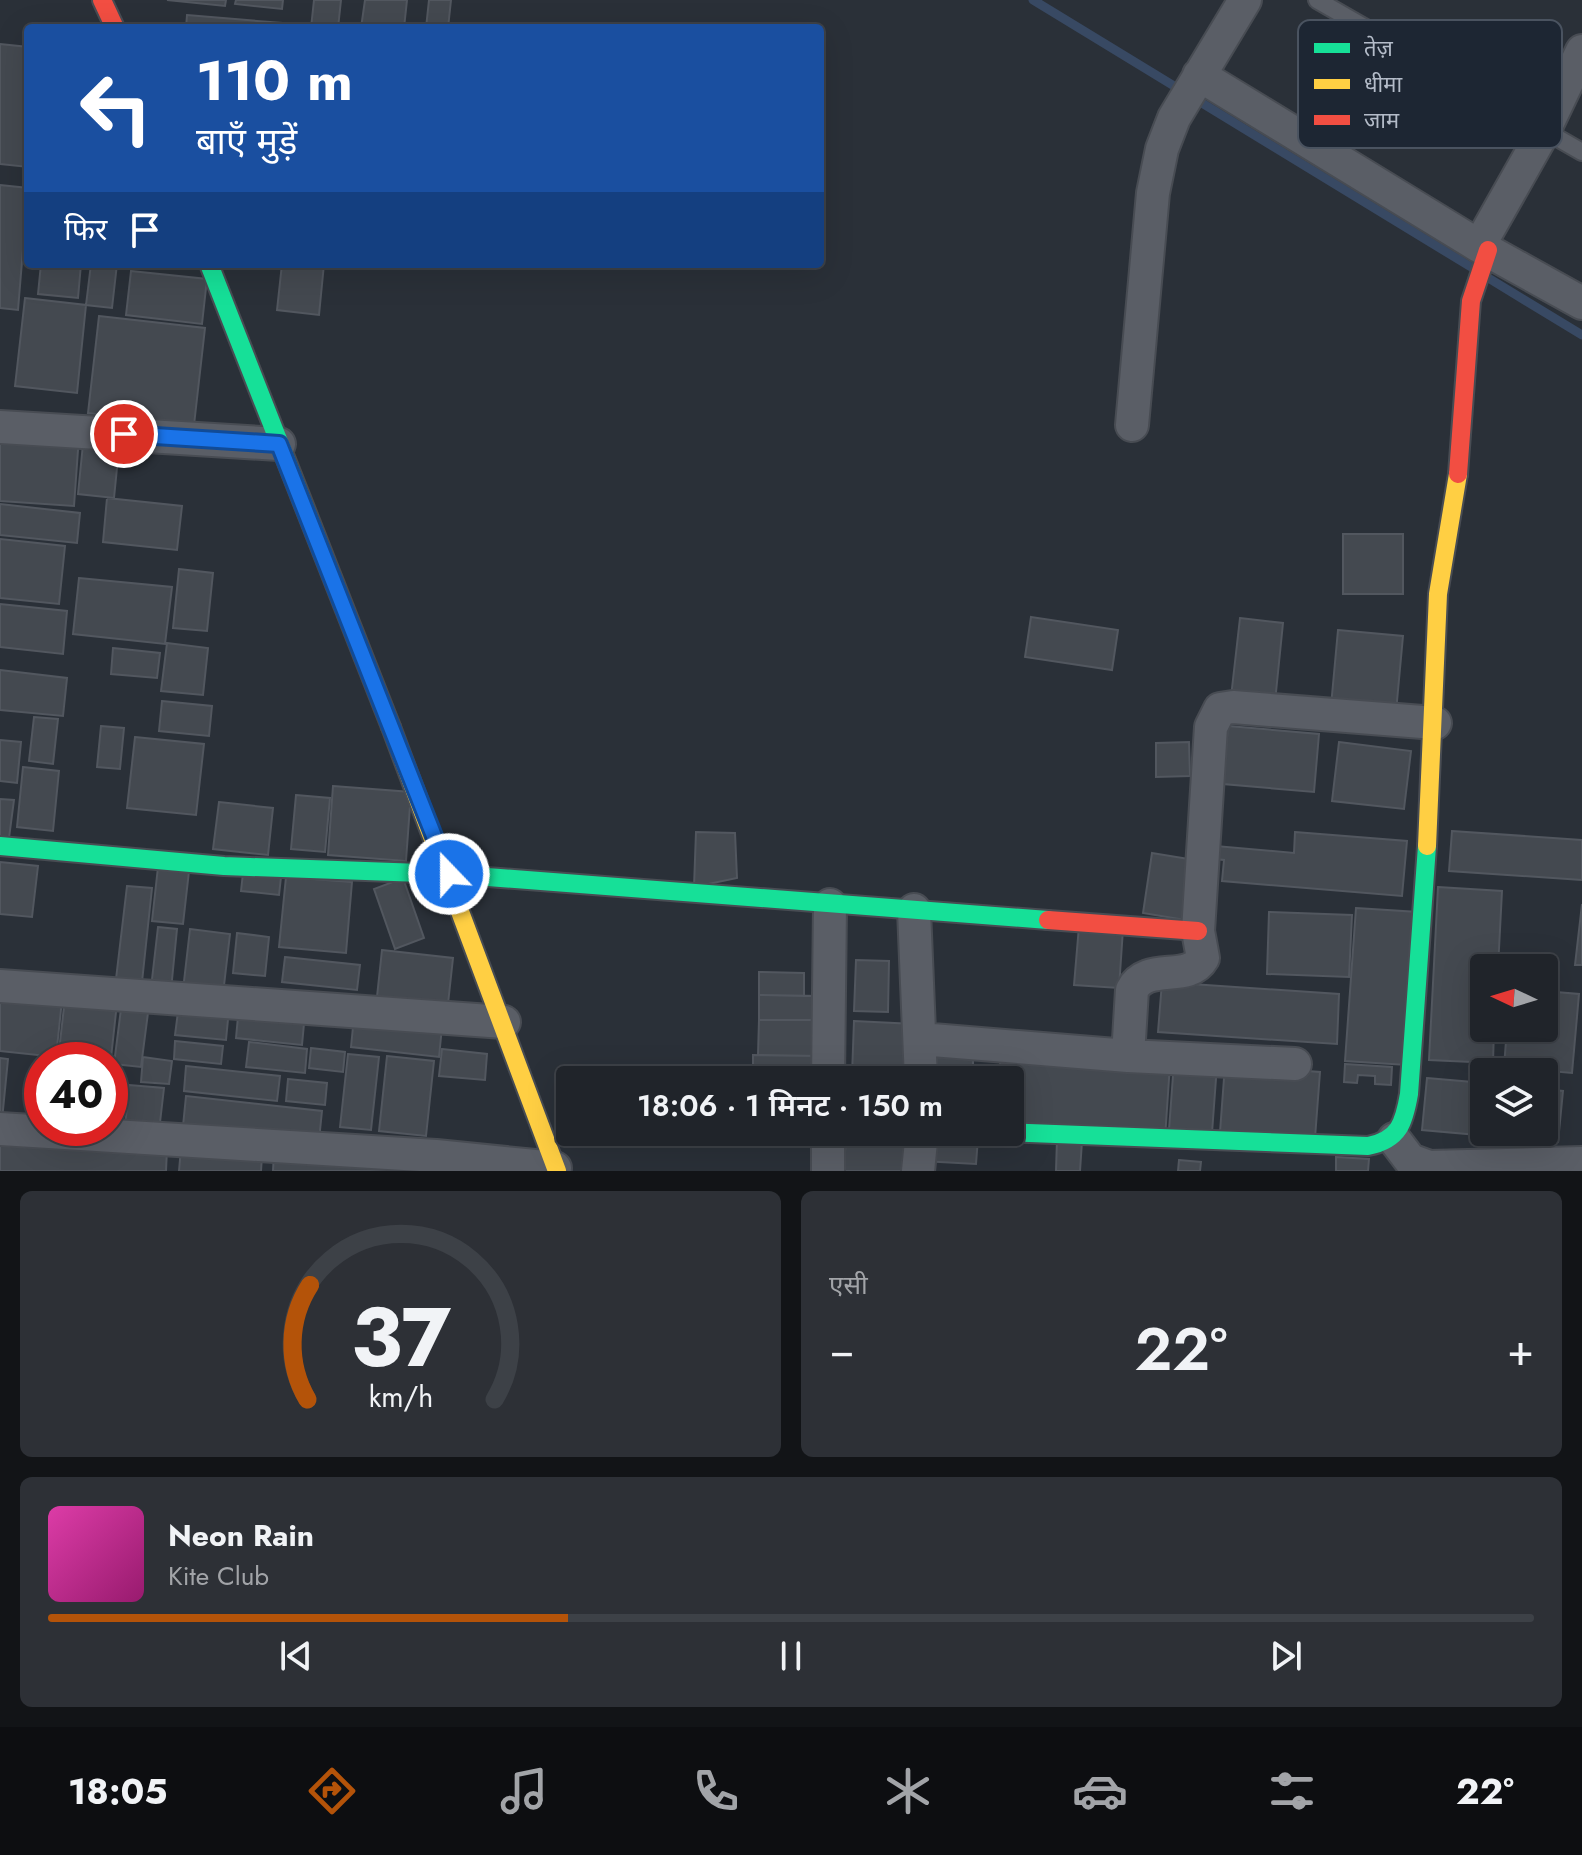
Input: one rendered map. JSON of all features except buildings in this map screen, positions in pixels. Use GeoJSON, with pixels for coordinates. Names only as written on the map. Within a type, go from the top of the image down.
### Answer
{"type":"FeatureCollection","features":[{"type":"Feature","properties":{"kind":"street"},"geometry":{"type":"LineString","coordinates":[[102,0],[113,24]]}},
{"type":"Feature","properties":{"kind":"street"},"geometry":{"type":"LineString","coordinates":[[1132,425],[1153,193],[1162,149],[1174,118],[1245,0]]}},
{"type":"Feature","properties":{"kind":"street"},"geometry":{"type":"LineString","coordinates":[[1562,93],[1582,51]]}},
{"type":"Feature","properties":{"kind":"street"},"geometry":{"type":"LineString","coordinates":[[1197,79],[1298,140]]}},
{"type":"Feature","properties":{"kind":"street"},"geometry":{"type":"LineString","coordinates":[[1310,148],[1483,253],[1582,303]]}},
{"type":"Feature","properties":{"kind":"street"},"geometry":{"type":"LineString","coordinates":[[1024,1133],[1350,1146],[1382,1144],[1394,1139],[1405,1120],[1435,723],[1438,594],[1457,482],[1474,282],[1483,253],[1536,148]]}},
{"type":"Feature","properties":{"kind":"street"},"geometry":{"type":"LineString","coordinates":[[0,1129],[436,1156],[556,1169],[449,874],[211,268]]}},
{"type":"Feature","properties":{"kind":"street"},"geometry":{"type":"LineString","coordinates":[[0,427],[279,444]]}},
{"type":"Feature","properties":{"kind":"street"},"geometry":{"type":"LineString","coordinates":[[1128,1056],[1132,990],[1136,983],[1150,975],[1196,967],[1203,958],[1198,931],[1211,727],[1220,709],[1233,707],[1435,723]]}},
{"type":"Feature","properties":{"kind":"street"},"geometry":{"type":"LineString","coordinates":[[0,846],[272,869],[449,874],[1198,931]]}},
{"type":"Feature","properties":{"kind":"street"},"geometry":{"type":"LineString","coordinates":[[828,1066],[830,905]]}},
{"type":"Feature","properties":{"kind":"street"},"geometry":{"type":"LineString","coordinates":[[914,910],[921,1066]]}},
{"type":"Feature","properties":{"kind":"street"},"geometry":{"type":"LineString","coordinates":[[0,986],[504,1022]]}},
{"type":"Feature","properties":{"kind":"street"},"geometry":{"type":"LineString","coordinates":[[920,1039],[1128,1056],[1295,1064]]}},
{"type":"Feature","properties":{"kind":"street"},"geometry":{"type":"LineString","coordinates":[[1394,1139],[1410,1160],[1429,1167],[1582,1163]]}},
{"type":"Feature","properties":{"kind":"street"},"geometry":{"type":"LineString","coordinates":[[828,1146],[828,1171]]}},
{"type":"Feature","properties":{"kind":"street"},"geometry":{"type":"LineString","coordinates":[[918,1171],[921,1146]]}},
{"type":"Feature","properties":{"kind":"lane"},"geometry":{"type":"LineString","coordinates":[[1317,0],[1352,20]]}},
{"type":"Feature","properties":{"kind":"lane"},"geometry":{"type":"LineString","coordinates":[[1562,141],[1582,152]]}},
{"type":"Feature","properties":{"kind":"waterway"},"geometry":{"type":"LineString","coordinates":[[1033,0],[1471,267]]}},
{"type":"Feature","properties":{"kind":"waterway"},"geometry":{"type":"LineString","coordinates":[[1490,279],[1582,335]]}},
{"type":"Feature","properties":{"kind":"traffic: fast"},"geometry":{"type":"LineString","coordinates":[[211,268],[391,727]]}},
{"type":"Feature","properties":{"kind":"traffic: fast"},"geometry":{"type":"LineString","coordinates":[[0,846],[224,866],[449,874],[1048,920]]}},
{"type":"Feature","properties":{"kind":"traffic: fast"},"geometry":{"type":"LineString","coordinates":[[1024,1133],[1368,1146],[1393,1135],[1402,1122],[1409,1094],[1427,846]]}},
{"type":"Feature","properties":{"kind":"traffic: slow"},"geometry":{"type":"LineString","coordinates":[[1427,846],[1438,594],[1458,474]]}},
{"type":"Feature","properties":{"kind":"traffic: slow"},"geometry":{"type":"LineString","coordinates":[[391,727],[557,1171]]}},
{"type":"Feature","properties":{"kind":"traffic: jam"},"geometry":{"type":"LineString","coordinates":[[102,0],[113,24]]}},
{"type":"Feature","properties":{"kind":"traffic: jam"},"geometry":{"type":"LineString","coordinates":[[1458,474],[1471,301],[1488,250]]}},
{"type":"Feature","properties":{"kind":"traffic: jam"},"geometry":{"type":"LineString","coordinates":[[1048,920],[1198,931]]}},
{"type":"Feature","properties":{"kind":"route"},"geometry":{"type":"LineString","coordinates":[[124,434],[279,444],[449,874]]}}]}
